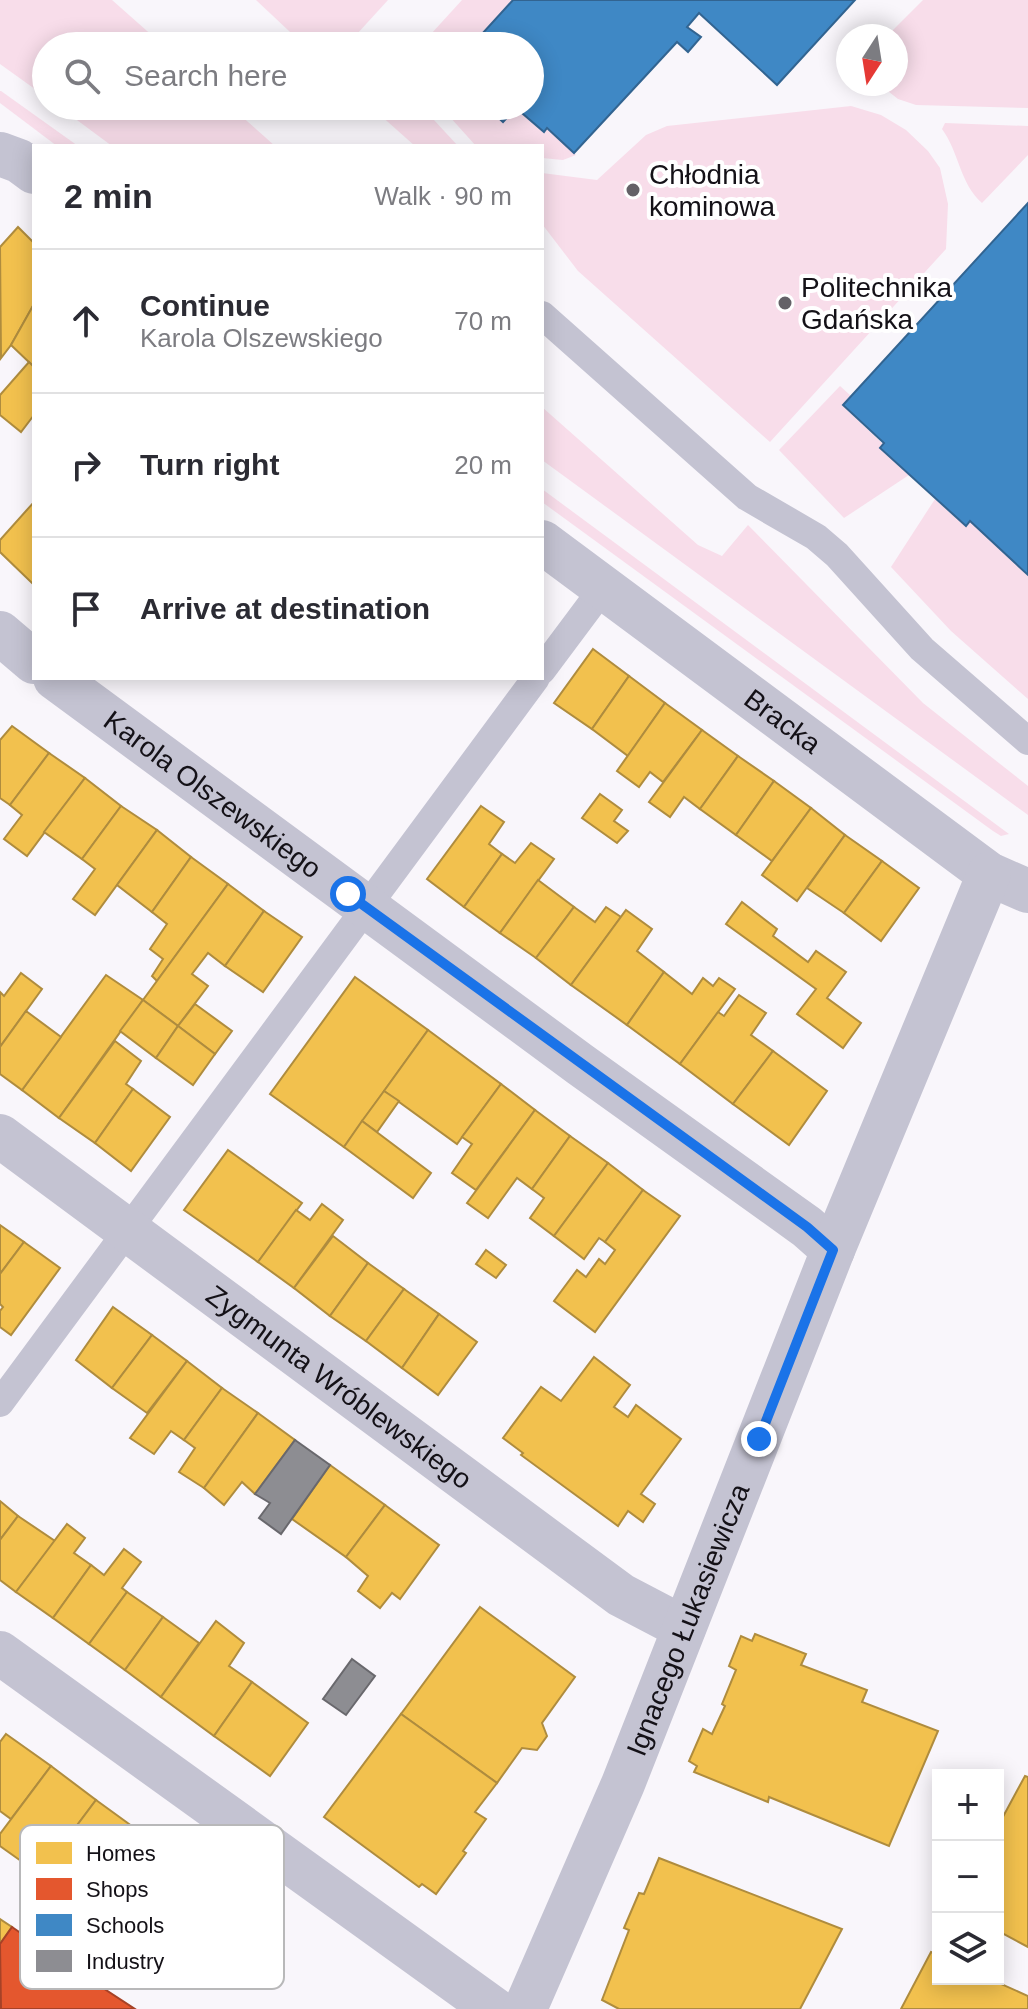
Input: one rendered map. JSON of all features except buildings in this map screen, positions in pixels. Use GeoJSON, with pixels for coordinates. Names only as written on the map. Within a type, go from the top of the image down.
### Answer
{"type":"FeatureCollection","features":[{"type":"Feature","properties":{"kind":"street"},"geometry":{"type":"LineString","coordinates":[[0,154],[19,161],[32,171]]}},
{"type":"Feature","properties":{"kind":"street","name":"Bracka"},"geometry":{"type":"LineString","coordinates":[[544,543],[989,874],[1028,891]]}},
{"type":"Feature","properties":{"kind":"street"},"geometry":{"type":"LineString","coordinates":[[0,633],[32,660]]}},
{"type":"Feature","properties":{"kind":"street","name":"Karola Olszewskiego"},"geometry":{"type":"LineString","coordinates":[[58,680],[807,1227],[833,1250]]}},
{"type":"Feature","properties":{"kind":"street","name":"Ignacego Łukasiewicza"},"geometry":{"type":"LineString","coordinates":[[525,2009],[623,1784],[833,1250],[989,874]]}},
{"type":"Feature","properties":{"kind":"street","name":"Zygmunta Wróblewskiego"},"geometry":{"type":"LineString","coordinates":[[0,1136],[621,1595],[684,1628]]}},
{"type":"Feature","properties":{"kind":"street"},"geometry":{"type":"LineString","coordinates":[[0,1653],[239,1825]]}},
{"type":"Feature","properties":{"kind":"street"},"geometry":{"type":"LineString","coordinates":[[284,1858],[494,2009]]}},
{"type":"Feature","properties":{"kind":"lane"},"geometry":{"type":"LineString","coordinates":[[544,317],[747,497],[816,537],[837,555],[922,649],[1028,741]]}},
{"type":"Feature","properties":{"kind":"lane"},"geometry":{"type":"LineString","coordinates":[[544,667],[604,587]]}},
{"type":"Feature","properties":{"kind":"lane"},"geometry":{"type":"LineString","coordinates":[[0,1403],[535,680]]}},
{"type":"Feature","properties":{"kind":"shaded area"},"geometry":{"type":"Polygon","coordinates":[[[0,0],[112,0],[148,32],[32,32],[32,87],[0,64],[0,0]]]}},
{"type":"Feature","properties":{"kind":"shaded area"},"geometry":{"type":"Polygon","coordinates":[[[256,0],[388,0],[359,32],[290,32],[256,0]]]}},
{"type":"Feature","properties":{"kind":"shaded area"},"geometry":{"type":"Polygon","coordinates":[[[462,0],[513,0],[484,32],[433,32],[462,0]]]}},
{"type":"Feature","properties":{"kind":"shaded area"},"geometry":{"type":"Polygon","coordinates":[[[923,0],[1028,0],[1028,108],[916,105],[898,99],[894,96],[908,96],[908,24],[899,24],[923,0]]]}},
{"type":"Feature","properties":{"kind":"shaded area"},"geometry":{"type":"Polygon","coordinates":[[[0,91],[32,114],[32,120],[41,120],[75,144],[54,144],[0,103],[0,91]]]}},
{"type":"Feature","properties":{"kind":"shaded area"},"geometry":{"type":"Polygon","coordinates":[[[851,106],[881,115],[906,130],[940,168],[948,204],[946,249],[770,442],[578,271],[544,227],[544,173],[597,180],[646,135],[667,126],[851,106]]]}},
{"type":"Feature","properties":{"kind":"shaded area"},"geometry":{"type":"Polygon","coordinates":[[[77,120],[246,120],[273,144],[109,144],[77,120]]]}},
{"type":"Feature","properties":{"kind":"shaded area"},"geometry":{"type":"Polygon","coordinates":[[[386,120],[434,120],[456,144],[413,144],[386,120]]]}},
{"type":"Feature","properties":{"kind":"shaded area"},"geometry":{"type":"Polygon","coordinates":[[[453,120],[530,120],[543,132],[547,128],[576,155],[563,160],[544,158],[544,144],[474,144],[453,120]]]}},
{"type":"Feature","properties":{"kind":"shaded area"},"geometry":{"type":"Polygon","coordinates":[[[945,123],[1028,126],[1028,155],[982,203],[964,177],[942,129],[945,123]]]}},
{"type":"Feature","properties":{"kind":"shaded area"},"geometry":{"type":"Polygon","coordinates":[[[840,386],[851,396],[843,406],[883,444],[881,448],[909,475],[844,518],[779,450],[840,386]]]}},
{"type":"Feature","properties":{"kind":"shaded area"},"geometry":{"type":"Polygon","coordinates":[[[544,409],[698,545],[722,556],[748,525],[923,703],[1028,786],[1028,815],[544,461],[544,409]]]}},
{"type":"Feature","properties":{"kind":"shaded area"},"geometry":{"type":"Polygon","coordinates":[[[544,490],[1009,834],[1001,836],[544,503],[544,490]]]}},
{"type":"Feature","properties":{"kind":"shaded area"},"geometry":{"type":"Polygon","coordinates":[[[935,499],[965,526],[970,521],[1028,575],[1028,699],[951,631],[891,567],[935,499]]]}},
{"type":"Feature","properties":{"kind":"place","name":"Chłodnia kominowa"},"geometry":{"type":"Point","coordinates":[633,190]}},
{"type":"Feature","properties":{"kind":"place","name":"Politechnika Gdańska"},"geometry":{"type":"Point","coordinates":[785,303]}},
{"type":"Feature","properties":{"kind":"route"},"geometry":{"type":"LineString","coordinates":[[348,894],[807,1227],[833,1250],[759,1439]]}}]}
